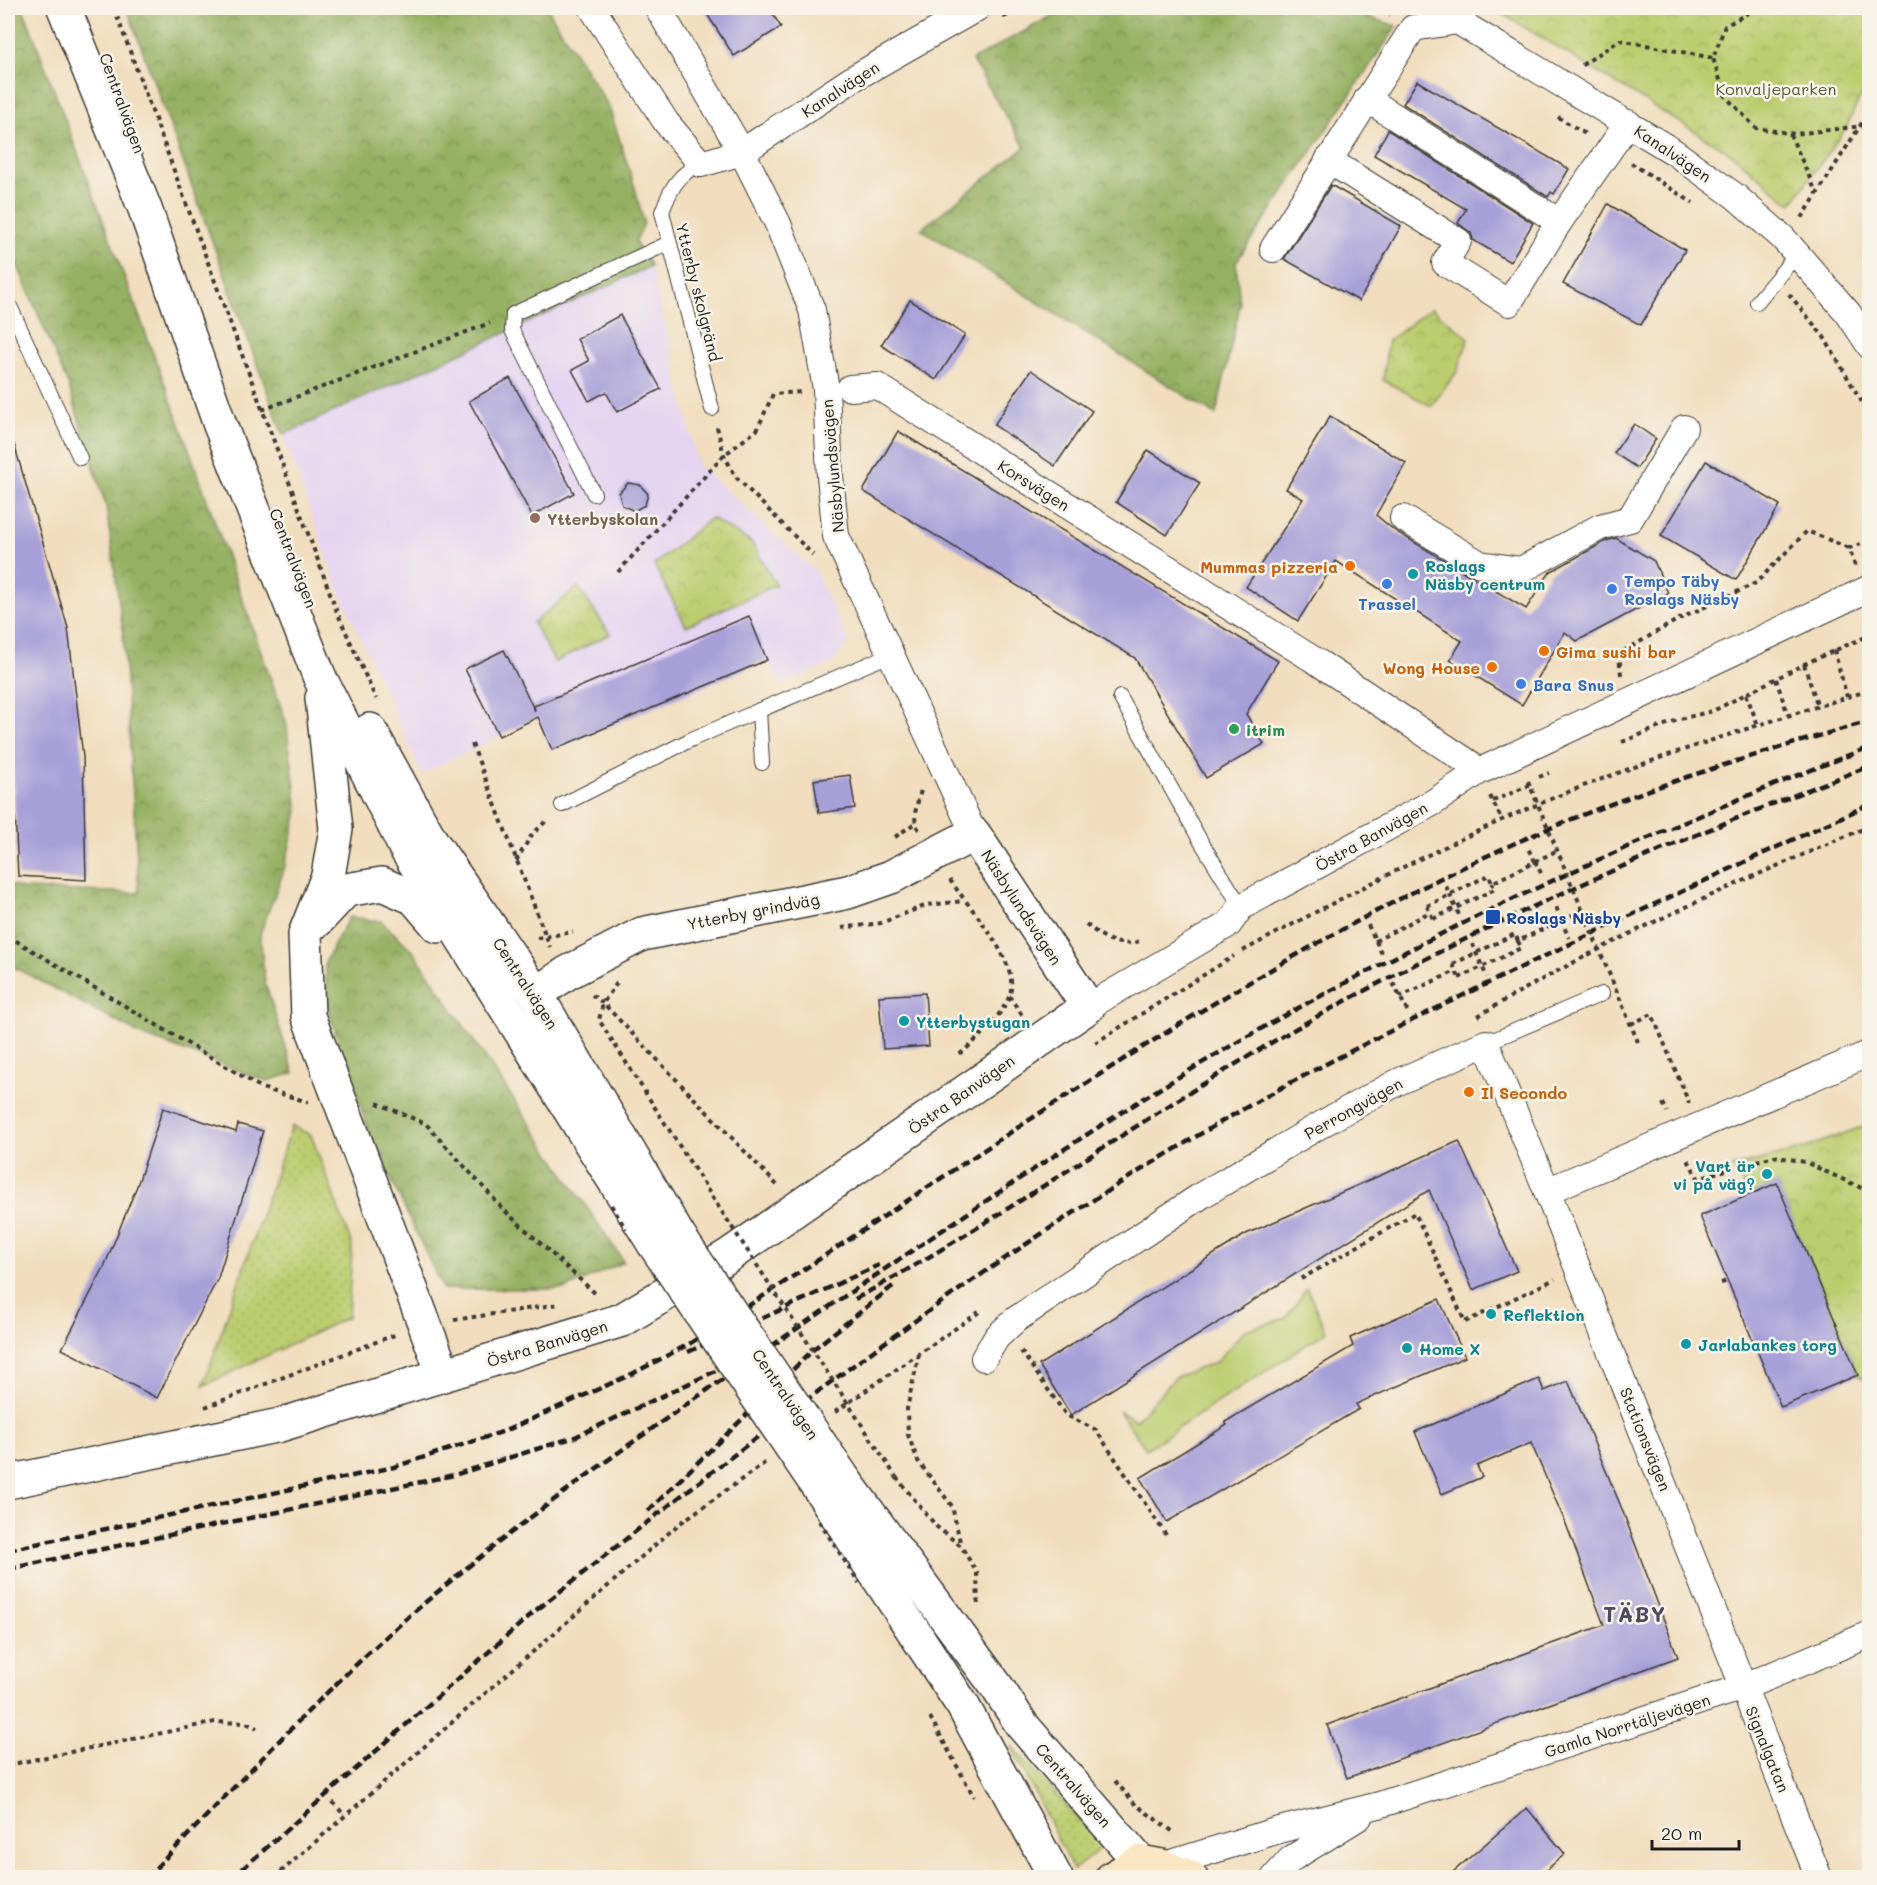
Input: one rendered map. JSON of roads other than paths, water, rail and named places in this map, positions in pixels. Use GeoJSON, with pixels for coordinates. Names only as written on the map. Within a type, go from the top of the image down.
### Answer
{"type":"FeatureCollection","features":[{"type":"Feature","properties":{"kind":"main road"},"geometry":{"type":"LineString","coordinates":[[1112,1878],[1174,1865]]}},
{"type":"Feature","properties":{"kind":"street","name":"Centralvägen"},"geometry":{"type":"LineString","coordinates":[[63,8],[145,209],[220,425],[320,678],[405,849],[505,1004],[834,1486],[963,1706],[1056,1878]]}},
{"type":"Feature","properties":{"kind":"street","name":"Centralvägen"},"geometry":{"type":"LineString","coordinates":[[88,8],[337,671],[430,839],[536,994],[666,1239]]}},
{"type":"Feature","properties":{"kind":"street"},"geometry":{"type":"LineString","coordinates":[[592,8],[666,122],[701,164]]}},
{"type":"Feature","properties":{"kind":"street","name":"Näsbylundsvägen"},"geometry":{"type":"LineString","coordinates":[[658,8],[741,152],[778,224],[812,310],[838,389],[830,476],[836,536],[974,834],[1088,1007]]}},
{"type":"Feature","properties":{"kind":"street","name":"Kanalvägen"},"geometry":{"type":"LineString","coordinates":[[701,164],[741,152],[854,78],[977,8]]}},
{"type":"Feature","properties":{"kind":"street","name":"Kanalvägen"},"geometry":{"type":"LineString","coordinates":[[1436,8],[1628,123],[1735,196],[1790,246],[1848,313],[1869,345]]}},
{"type":"Feature","properties":{"kind":"street"},"geometry":{"type":"LineString","coordinates":[[1273,249],[1413,28],[1458,21]]}},
{"type":"Feature","properties":{"kind":"street"},"geometry":{"type":"LineString","coordinates":[[1366,99],[1559,222]]}},
{"type":"Feature","properties":{"kind":"street"},"geometry":{"type":"LineString","coordinates":[[1328,160],[1458,241],[1445,263],[1509,303],[1559,222],[1628,123]]}},
{"type":"Feature","properties":{"kind":"street","name":"Korsvägen"},"geometry":{"type":"LineString","coordinates":[[838,389],[877,386],[1318,663],[1468,763],[1478,772]]}},
{"type":"Feature","properties":{"kind":"street"},"geometry":{"type":"LineString","coordinates":[[1403,518],[1480,564],[1521,570],[1600,528],[1630,519],[1684,428]]}},
{"type":"Feature","properties":{"kind":"street","name":"Östra Banvägen"},"geometry":{"type":"LineString","coordinates":[[8,1482],[280,1425],[443,1373],[622,1320],[728,1256],[1088,1007],[1228,924],[1241,907],[1434,802],[1478,772],[1869,588]]}},
{"type":"Feature","properties":{"kind":"street"},"geometry":{"type":"LineString","coordinates":[[320,678],[336,829],[328,876],[305,934],[308,1016],[443,1373]]}},
{"type":"Feature","properties":{"kind":"street","name":"Ytterby grindväg"},"geometry":{"type":"LineString","coordinates":[[536,994],[567,973],[642,934],[848,892],[891,877],[974,834]]}},
{"type":"Feature","properties":{"kind":"street"},"geometry":{"type":"LineString","coordinates":[[305,934],[346,890],[382,884],[414,898],[505,1004]]}},
{"type":"Feature","properties":{"kind":"street"},"geometry":{"type":"LineString","coordinates":[[1486,1043],[1547,1191],[1869,1053]]}},
{"type":"Feature","properties":{"kind":"street","name":"Perrongvägen"},"geometry":{"type":"LineString","coordinates":[[984,1358],[997,1337],[1014,1320],[1202,1195],[1398,1082],[1486,1043]]}},
{"type":"Feature","properties":{"kind":"street","name":"Stationsvägen"},"geometry":{"type":"LineString","coordinates":[[1547,1191],[1744,1687]]}},
{"type":"Feature","properties":{"kind":"street","name":"Centralvägen"},"geometry":{"type":"LineString","coordinates":[[834,1486],[997,1687],[1022,1725],[1174,1865]]}},
{"type":"Feature","properties":{"kind":"street","name":"Gamla Norrtäljevägen"},"geometry":{"type":"LineString","coordinates":[[1174,1865],[1280,1830],[1379,1805],[1744,1687],[1869,1634]]}},
{"type":"Feature","properties":{"kind":"street","name":"Signalgatan"},"geometry":{"type":"LineString","coordinates":[[1744,1687],[1820,1878]]}},
{"type":"Feature","properties":{"kind":"street","name":"Gamla Norrtäljevägen"},"geometry":{"type":"LineString","coordinates":[[1274,1878],[1290,1860],[1379,1805]]}},
{"type":"Feature","properties":{"kind":"lane","name":"Ytterby skolgränd"},"geometry":{"type":"LineString","coordinates":[[701,164],[685,170],[669,192],[662,212],[712,409]]}},
{"type":"Feature","properties":{"kind":"lane"},"geometry":{"type":"LineString","coordinates":[[594,494],[512,330],[513,314],[669,243]]}},
{"type":"Feature","properties":{"kind":"lane"},"geometry":{"type":"LineString","coordinates":[[1757,302],[1777,278],[1790,246]]}},
{"type":"Feature","properties":{"kind":"lane"},"geometry":{"type":"LineString","coordinates":[[8,302],[80,458]]}},
{"type":"Feature","properties":{"kind":"lane"},"geometry":{"type":"LineString","coordinates":[[562,805],[692,738],[892,654]]}},
{"type":"Feature","properties":{"kind":"lane"},"geometry":{"type":"LineString","coordinates":[[1120,697],[1200,840],[1241,907]]}},
{"type":"Feature","properties":{"kind":"lane"},"geometry":{"type":"LineString","coordinates":[[759,710],[762,763]]}},
{"type":"Feature","properties":{"kind":"lane"},"geometry":{"type":"LineString","coordinates":[[1486,1043],[1602,994]]}},
{"type":"Feature","properties":{"kind":"railway"},"geometry":{"type":"LineString","coordinates":[[8,1550],[394,1467],[505,1431],[632,1374],[689,1344],[1092,1079],[1194,1015],[1298,954],[1404,897],[1513,844],[1600,808],[1734,762],[1870,721]]}},
{"type":"Feature","properties":{"kind":"railway"},"geometry":{"type":"LineString","coordinates":[[146,1878],[349,1671],[471,1564],[574,1485],[680,1409],[1059,1153],[1225,1049],[1425,942],[1645,839],[1870,747]]}},
{"type":"Feature","properties":{"kind":"railway"},"geometry":{"type":"LineString","coordinates":[[855,1299],[1019,1202],[1233,1066],[1358,994],[1573,888],[1721,825],[1870,766]]}},
{"type":"Feature","properties":{"kind":"railway"},"geometry":{"type":"LineString","coordinates":[[538,1609],[701,1480],[867,1355],[1038,1236],[1214,1126],[1330,1062],[1449,1002],[1870,804]]}},
{"type":"Feature","properties":{"kind":"railway"},"geometry":{"type":"LineString","coordinates":[[688,1352],[879,1265]]}},
{"type":"Feature","properties":{"kind":"railway"},"geometry":{"type":"LineString","coordinates":[[648,1511],[816,1347],[893,1286]]}},
{"type":"Feature","properties":{"kind":"railway"},"geometry":{"type":"LineString","coordinates":[[8,1569],[454,1475],[575,1437],[741,1359]]}},
{"type":"Feature","properties":{"kind":"railway"},"geometry":{"type":"LineString","coordinates":[[232,1878],[543,1604]]}},
{"type":"Feature","properties":{"kind":"place","name":"Ytterbyskolan"},"geometry":{"type":"Point","coordinates":[535,518]}},
{"type":"Feature","properties":{"kind":"place","name":"Mummas pizzeria"},"geometry":{"type":"Point","coordinates":[1350,566]}},
{"type":"Feature","properties":{"kind":"place","name":"Roslags Näsby centrum"},"geometry":{"type":"Point","coordinates":[1413,574]}},
{"type":"Feature","properties":{"kind":"place","name":"Trassel"},"geometry":{"type":"Point","coordinates":[1387,584]}},
{"type":"Feature","properties":{"kind":"place","name":"Tempo Täby Roslags Näsby"},"geometry":{"type":"Point","coordinates":[1612,589]}},
{"type":"Feature","properties":{"kind":"place","name":"Gima sushi bar"},"geometry":{"type":"Point","coordinates":[1544,651]}},
{"type":"Feature","properties":{"kind":"place","name":"Wong House"},"geometry":{"type":"Point","coordinates":[1492,667]}},
{"type":"Feature","properties":{"kind":"place","name":"Bara Snus"},"geometry":{"type":"Point","coordinates":[1521,684]}},
{"type":"Feature","properties":{"kind":"place","name":"itrim"},"geometry":{"type":"Point","coordinates":[1234,729]}},
{"type":"Feature","properties":{"kind":"place","name":"Roslags Näsby"},"geometry":{"type":"Point","coordinates":[1493,917]}},
{"type":"Feature","properties":{"kind":"place","name":"Ytterbystugan"},"geometry":{"type":"Point","coordinates":[904,1021]}},
{"type":"Feature","properties":{"kind":"place","name":"Il Secondo"},"geometry":{"type":"Point","coordinates":[1469,1092]}},
{"type":"Feature","properties":{"kind":"place","name":"Vart är vi på väg?"},"geometry":{"type":"Point","coordinates":[1767,1174]}},
{"type":"Feature","properties":{"kind":"place","name":"Reflektion"},"geometry":{"type":"Point","coordinates":[1491,1314]}},
{"type":"Feature","properties":{"kind":"place","name":"Jarlabankes torg"},"geometry":{"type":"Point","coordinates":[1686,1344]}},
{"type":"Feature","properties":{"kind":"place","name":"Home X"},"geometry":{"type":"Point","coordinates":[1407,1348]}},
{"type":"Feature","properties":{"kind":"district","name":"TÄBY"},"geometry":{"type":"Point","coordinates":[1635,1613]}},
{"type":"Feature","properties":{"kind":"park label","name":"Konvaljeparken"},"geometry":{"type":"Point","coordinates":[1776,88]}}]}
